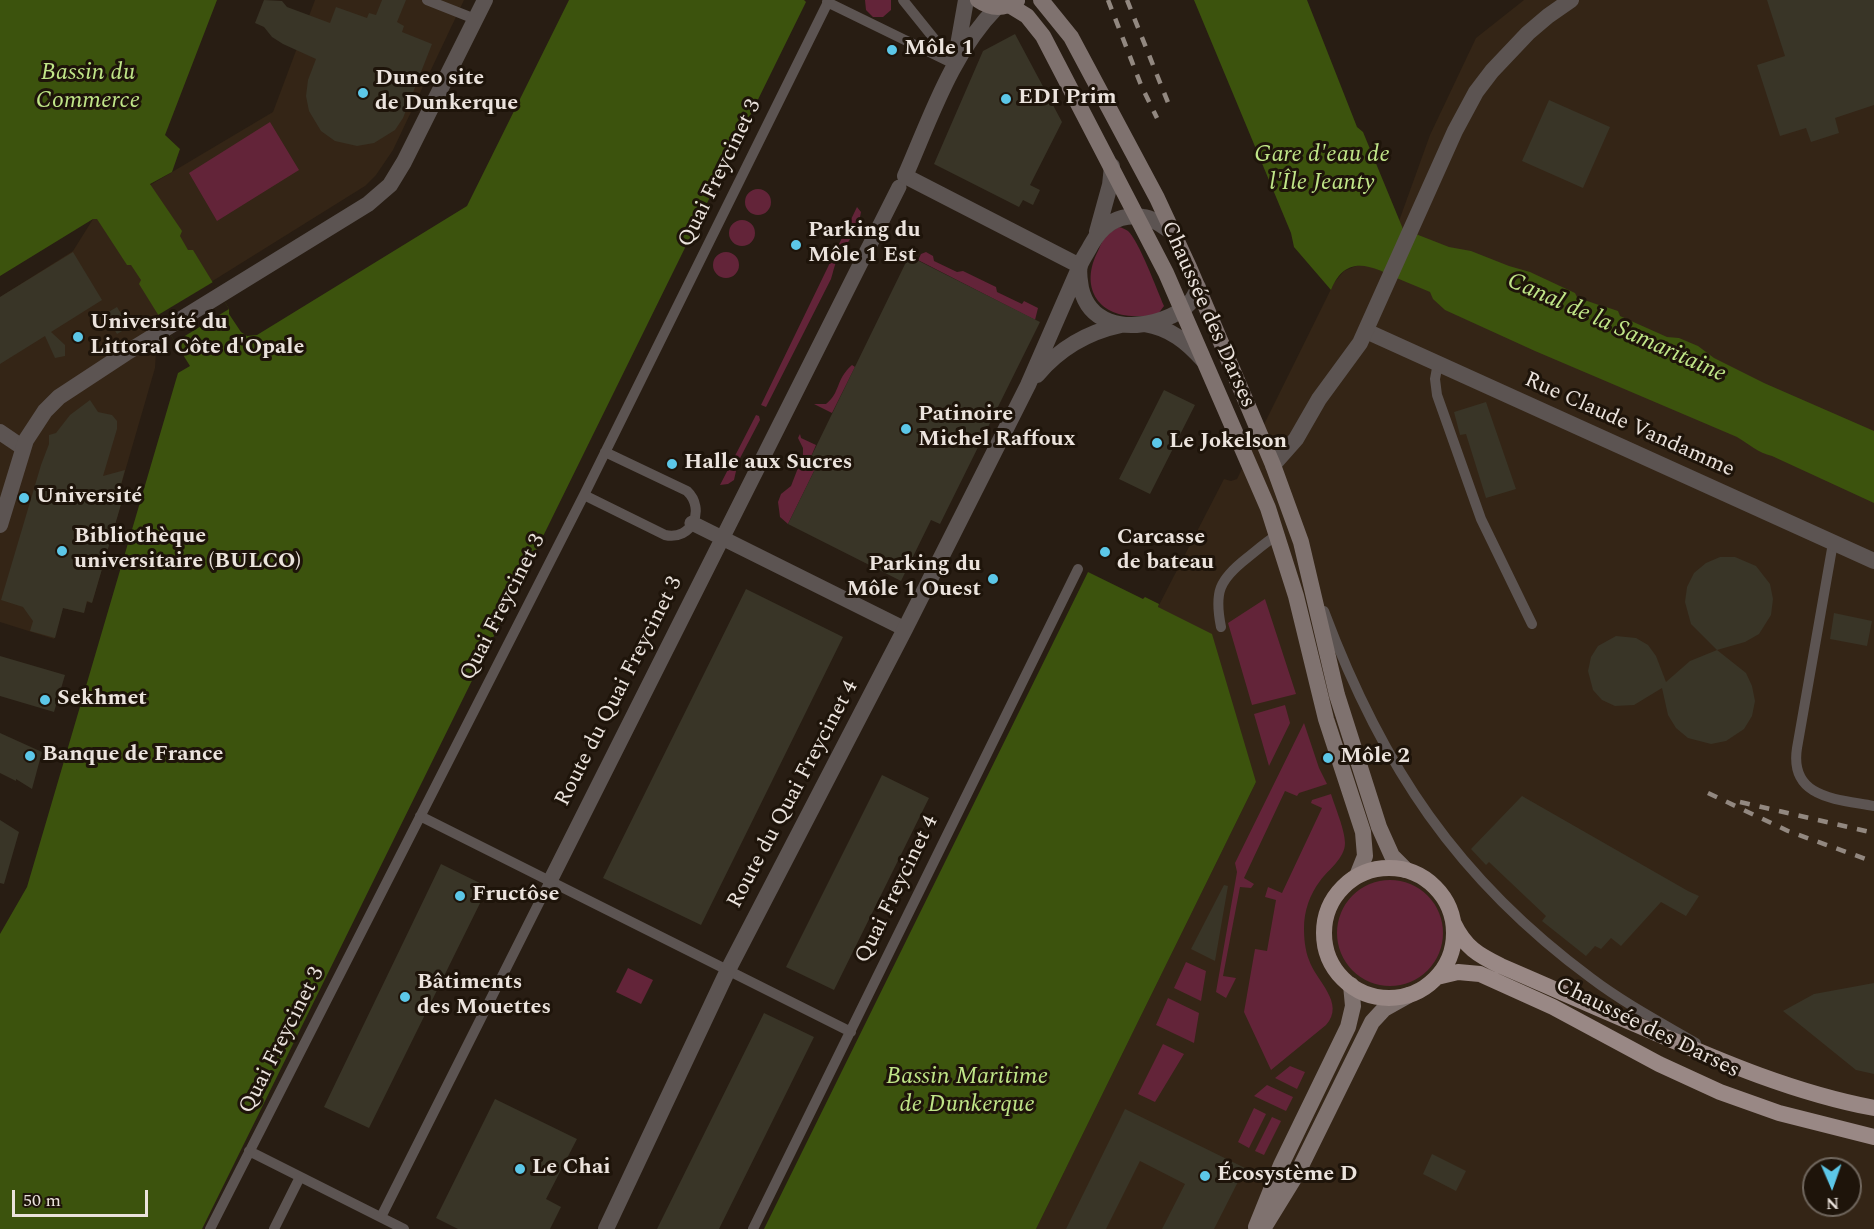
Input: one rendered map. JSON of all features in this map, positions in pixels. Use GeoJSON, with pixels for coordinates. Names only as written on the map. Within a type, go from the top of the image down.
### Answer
{"type":"FeatureCollection","features":[{"type":"Feature","properties":{"kind":"main road","name":"Chaussée des Darses"},"geometry":{"type":"LineString","coordinates":[[978,0],[987,5],[1008,4],[1027,16],[1040,31],[1159,258],[1182,310],[1256,482],[1277,535],[1296,596],[1326,719],[1363,832],[1365,856],[1357,876]]}},
{"type":"Feature","properties":{"kind":"main road","name":"Chaussée des Darses"},"geometry":{"type":"LineString","coordinates":[[1041,0],[1071,37],[1174,234],[1273,465],[1291,511],[1308,568],[1341,709],[1378,827],[1392,856],[1406,870]]}},
{"type":"Feature","properties":{"kind":"main road"},"geometry":{"type":"LineString","coordinates":[[1263,1229],[1298,1172],[1372,1022],[1384,1009],[1421,990],[1437,977],[1451,955],[1455,936],[1454,924],[1448,904],[1440,892],[1425,878],[1406,870],[1381,868],[1357,876],[1346,884],[1333,900],[1324,926],[1324,939],[1329,959],[1336,971],[1351,985],[1375,996],[1389,998],[1409,995]]}},
{"type":"Feature","properties":{"kind":"main road","name":"Chaussée des Darses"},"geometry":{"type":"LineString","coordinates":[[1454,924],[1465,943],[1494,962],[1734,1066],[1814,1093],[1874,1108]]}},
{"type":"Feature","properties":{"kind":"main road","name":"Chaussée des Darses"},"geometry":{"type":"LineString","coordinates":[[1437,977],[1458,972],[1480,974],[1567,1014],[1702,1085],[1765,1109],[1874,1137]]}},
{"type":"Feature","properties":{"kind":"main road"},"geometry":{"type":"LineString","coordinates":[[1255,1229],[1281,1165],[1347,1027],[1353,1006],[1351,985]]}},
{"type":"Feature","properties":{"kind":"street"},"geometry":{"type":"LineString","coordinates":[[0,525],[22,447],[33,427],[59,397],[234,285],[368,204],[390,185],[404,162],[485,0]]}},
{"type":"Feature","properties":{"kind":"street","name":"Route du Quai Freycinet 3"},"geometry":{"type":"LineString","coordinates":[[954,64],[966,0]]}},
{"type":"Feature","properties":{"kind":"street"},"geometry":{"type":"LineString","coordinates":[[1273,465],[1296,439],[1320,399],[1354,353],[1366,331],[1461,118],[1480,86],[1528,33],[1570,0]]}},
{"type":"Feature","properties":{"kind":"street","name":"Route du Quai Freycinet 3"},"geometry":{"type":"LineString","coordinates":[[550,881],[902,182],[954,64],[980,25],[1008,4]]}},
{"type":"Feature","properties":{"kind":"street"},"geometry":{"type":"LineString","coordinates":[[1096,236],[1110,185],[1112,166]]}},
{"type":"Feature","properties":{"kind":"street"},"geometry":{"type":"LineString","coordinates":[[902,182],[1080,266]]}},
{"type":"Feature","properties":{"kind":"street"},"geometry":{"type":"LineString","coordinates":[[1174,234],[1153,220],[1137,216],[1114,220],[1104,226],[1080,266],[1082,293],[1091,309],[1106,321],[1122,325],[1144,324],[1182,310],[1193,299],[1198,287]]}},
{"type":"Feature","properties":{"kind":"street","name":"Route du Quai Freycinet 4"},"geometry":{"type":"LineString","coordinates":[[606,1229],[728,970],[905,630],[1028,385],[1080,266]]}},
{"type":"Feature","properties":{"kind":"street"},"geometry":{"type":"LineString","coordinates":[[1144,324],[1171,332],[1189,345],[1204,361]]}},
{"type":"Feature","properties":{"kind":"street","name":"Route du Quai Freycinet 4"},"geometry":{"type":"LineString","coordinates":[[1028,385],[1042,369],[1076,342],[1095,332],[1122,325]]}},
{"type":"Feature","properties":{"kind":"street","name":"Rue Claude Vandamme"},"geometry":{"type":"LineString","coordinates":[[1366,331],[1874,561]]}},
{"type":"Feature","properties":{"kind":"street"},"geometry":{"type":"LineString","coordinates":[[0,432],[22,447]]}},
{"type":"Feature","properties":{"kind":"street"},"geometry":{"type":"LineString","coordinates":[[692,523],[905,630]]}},
{"type":"Feature","properties":{"kind":"lane"},"geometry":{"type":"LineString","coordinates":[[427,0],[475,19]]}},
{"type":"Feature","properties":{"kind":"lane"},"geometry":{"type":"LineString","coordinates":[[903,0],[954,64]]}},
{"type":"Feature","properties":{"kind":"lane"},"geometry":{"type":"LineString","coordinates":[[828,1],[954,64]]}},
{"type":"Feature","properties":{"kind":"lane","name":"Quai Freycinet 3"},"geometry":{"type":"LineString","coordinates":[[210,1229],[584,495],[828,1]]}},
{"type":"Feature","properties":{"kind":"lane"},"geometry":{"type":"LineString","coordinates":[[1438,363],[1435,379],[1437,395],[1481,519],[1532,624]]}},
{"type":"Feature","properties":{"kind":"lane"},"geometry":{"type":"LineString","coordinates":[[584,495],[665,535],[682,534],[692,523],[696,506],[694,498],[687,490],[605,452]]}},
{"type":"Feature","properties":{"kind":"lane"},"geometry":{"type":"LineString","coordinates":[[1221,627],[1217,600],[1222,582],[1236,566],[1277,535]]}},
{"type":"Feature","properties":{"kind":"lane"},"geometry":{"type":"LineString","coordinates":[[1833,543],[1797,748],[1796,769],[1806,786],[1817,793],[1874,806]]}},
{"type":"Feature","properties":{"kind":"lane","name":"Chaussée des Darses"},"geometry":{"type":"LineString","coordinates":[[1308,568],[1349,677],[1373,726],[1413,794],[1439,832],[1467,866],[1542,939],[1590,978],[1734,1066]]}},
{"type":"Feature","properties":{"kind":"lane","name":"Quai Freycinet 4"},"geometry":{"type":"LineString","coordinates":[[753,1229],[1078,569]]}},
{"type":"Feature","properties":{"kind":"lane"},"geometry":{"type":"LineString","coordinates":[[420,816],[851,1032]]}},
{"type":"Feature","properties":{"kind":"lane","name":"Route du Quai Freycinet 3"},"geometry":{"type":"LineString","coordinates":[[381,1217],[550,881]]}},
{"type":"Feature","properties":{"kind":"lane"},"geometry":{"type":"LineString","coordinates":[[249,1151],[404,1229]]}},
{"type":"Feature","properties":{"kind":"lane"},"geometry":{"type":"LineString","coordinates":[[274,1229],[300,1177]]}},
{"type":"Feature","properties":{"kind":"shaded area","name":"Université du Littoral Côte d'Opale"},"geometry":{"type":"Polygon","coordinates":[[[315,0],[464,0],[393,150],[376,175],[365,186],[158,315],[155,368],[117,499],[122,501],[92,603],[87,602],[84,613],[63,608],[54,639],[0,622],[0,297],[73,251],[93,219],[273,112],[315,0]]]}},
{"type":"Feature","properties":{"kind":"shaded area"},"geometry":{"type":"Polygon","coordinates":[[[865,0],[891,0],[891,10],[883,17],[873,17],[866,10],[865,0]]]}},
{"type":"Feature","properties":{"kind":"shaded area"},"geometry":{"type":"Polygon","coordinates":[[[1524,0],[1874,0],[1874,1229],[1036,1229],[1256,782],[1158,607],[1224,479],[1231,481],[1237,479],[1334,283],[1344,271],[1356,266],[1370,266],[1381,271],[1430,135],[1476,38],[1524,0]]]}},
{"type":"Feature","properties":{"kind":"shaded area"},"geometry":{"type":"Polygon","coordinates":[[[270,122],[299,170],[217,221],[189,173],[270,122]]]}},
{"type":"Feature","properties":{"kind":"shaded area"},"geometry":{"type":"Polygon","coordinates":[[[758,189],[767,193],[771,202],[767,211],[758,215],[749,211],[745,202],[749,193],[758,189]]]}},
{"type":"Feature","properties":{"kind":"shaded area"},"geometry":{"type":"Polygon","coordinates":[[[857,207],[861,212],[855,231],[837,260],[831,279],[766,407],[761,405],[857,207]]]}},
{"type":"Feature","properties":{"kind":"shaded area"},"geometry":{"type":"Polygon","coordinates":[[[742,220],[751,224],[755,233],[751,242],[742,246],[733,242],[729,233],[733,224],[742,220]]]}},
{"type":"Feature","properties":{"kind":"shaded area"},"geometry":{"type":"Polygon","coordinates":[[[1119,227],[1128,231],[1132,236],[1148,266],[1164,306],[1158,314],[1147,316],[1113,312],[1096,298],[1091,277],[1093,264],[1104,238],[1119,227]]]}},
{"type":"Feature","properties":{"kind":"shaded area"},"geometry":{"type":"Polygon","coordinates":[[[726,252],[735,256],[739,265],[735,274],[726,278],[717,274],[713,265],[717,256],[726,252]]]}},
{"type":"Feature","properties":{"kind":"shaded area"},"geometry":{"type":"Polygon","coordinates":[[[926,252],[933,256],[934,261],[957,272],[963,271],[996,287],[997,292],[1022,304],[1024,301],[1038,308],[1035,320],[918,260],[921,254],[926,252]]]}},
{"type":"Feature","properties":{"kind":"shaded area"},"geometry":{"type":"Polygon","coordinates":[[[852,365],[855,367],[832,413],[814,404],[826,404],[831,399],[843,376],[852,365]]]}},
{"type":"Feature","properties":{"kind":"shaded area"},"geometry":{"type":"Polygon","coordinates":[[[756,415],[760,420],[738,462],[734,480],[720,485],[756,415]]]}},
{"type":"Feature","properties":{"kind":"shaded area"},"geometry":{"type":"Polygon","coordinates":[[[800,434],[801,438],[816,445],[810,459],[818,463],[788,524],[780,517],[778,502],[781,494],[791,486],[803,455],[803,448],[798,438],[800,434]]]}},
{"type":"Feature","properties":{"kind":"shaded area"},"geometry":{"type":"Polygon","coordinates":[[[1265,599],[1296,694],[1252,705],[1228,623],[1265,599]]]}},
{"type":"Feature","properties":{"kind":"shaded area"},"geometry":{"type":"Polygon","coordinates":[[[1285,705],[1290,723],[1269,766],[1254,714],[1285,705]]]}},
{"type":"Feature","properties":{"kind":"shaded area"},"geometry":{"type":"Polygon","coordinates":[[[1304,723],[1319,768],[1327,784],[1299,793],[1297,796],[1285,791],[1244,878],[1254,884],[1251,888],[1240,887],[1223,976],[1236,978],[1226,998],[1216,992],[1237,872],[1235,863],[1304,723]]]}},
{"type":"Feature","properties":{"kind":"shaded area"},"geometry":{"type":"Polygon","coordinates":[[[1331,794],[1343,832],[1344,848],[1342,854],[1313,891],[1306,909],[1304,928],[1308,956],[1328,992],[1333,1009],[1326,1025],[1271,1070],[1244,1012],[1255,949],[1267,951],[1276,900],[1265,897],[1268,887],[1282,893],[1322,808],[1311,803],[1312,800],[1331,794]]]}},
{"type":"Feature","properties":{"kind":"shaded area"},"geometry":{"type":"Polygon","coordinates":[[[1390,880],[1410,884],[1428,895],[1439,913],[1443,933],[1439,953],[1428,971],[1410,982],[1390,986],[1370,982],[1352,971],[1341,953],[1337,933],[1341,913],[1352,895],[1370,884],[1390,880]]]}},
{"type":"Feature","properties":{"kind":"shaded area"},"geometry":{"type":"Polygon","coordinates":[[[1186,962],[1206,971],[1201,1001],[1174,988],[1186,962]]]}},
{"type":"Feature","properties":{"kind":"shaded area"},"geometry":{"type":"Polygon","coordinates":[[[628,968],[653,980],[641,1004],[616,992],[628,968]]]}},
{"type":"Feature","properties":{"kind":"shaded area"},"geometry":{"type":"Polygon","coordinates":[[[1168,998],[1199,1013],[1194,1043],[1156,1025],[1168,998]]]}},
{"type":"Feature","properties":{"kind":"shaded area"},"geometry":{"type":"Polygon","coordinates":[[[1163,1044],[1184,1054],[1155,1102],[1138,1094],[1163,1044]]]}},
{"type":"Feature","properties":{"kind":"shaded area"},"geometry":{"type":"Polygon","coordinates":[[[1290,1066],[1305,1072],[1297,1089],[1275,1078],[1290,1066]]]}},
{"type":"Feature","properties":{"kind":"shaded area"},"geometry":{"type":"Polygon","coordinates":[[[1267,1085],[1293,1097],[1286,1111],[1254,1096],[1267,1085]]]}},
{"type":"Feature","properties":{"kind":"shaded area"},"geometry":{"type":"Polygon","coordinates":[[[1254,1108],[1266,1114],[1249,1148],[1238,1142],[1254,1108]]]}},
{"type":"Feature","properties":{"kind":"shaded area"},"geometry":{"type":"Polygon","coordinates":[[[1272,1117],[1281,1121],[1264,1155],[1255,1151],[1272,1117]]]}},
{"type":"Feature","properties":{"kind":"water","name":"Bassin du Commerce"},"geometry":{"type":"Polygon","coordinates":[[[0,0],[217,0],[165,135],[180,149],[172,172],[150,184],[182,231],[180,236],[188,250],[193,250],[229,309],[229,314],[241,332],[247,336],[257,335],[467,206],[569,0],[804,0],[806,2],[202,1229],[0,1229],[0,934],[27,887],[178,373],[190,366],[139,284],[141,280],[131,265],[127,265],[97,219],[93,219],[0,276],[0,0]]]}},
{"type":"Feature","properties":{"kind":"water"},"geometry":{"type":"Polygon","coordinates":[[[1194,0],[1307,0],[1357,127],[1363,132],[1403,229],[1449,247],[1471,251],[1530,272],[1575,293],[1577,297],[1618,311],[1620,316],[1667,337],[1679,338],[1698,346],[1714,358],[1764,383],[1874,431],[1874,503],[1762,453],[1737,437],[1445,310],[1433,299],[1430,292],[1379,270],[1370,267],[1352,267],[1337,278],[1331,290],[1294,247],[1291,233],[1194,0]]]}},
{"type":"Feature","properties":{"kind":"water","name":"Bassin Maritime de Dunkerque"},"geometry":{"type":"Polygon","coordinates":[[[1088,572],[1143,599],[1145,597],[1159,604],[1158,607],[1212,634],[1256,782],[1036,1229],[764,1229],[1088,572]]]}},
{"type":"Feature","properties":{"kind":"pier"},"geometry":{"type":"Polygon","coordinates":[[[213,282],[229,309],[175,342],[158,315],[213,282]]]}},
{"type":"Feature","properties":{"kind":"building"},"geometry":{"type":"Polygon","coordinates":[[[264,0],[282,1],[287,7],[330,23],[336,7],[367,18],[369,13],[376,15],[382,0],[406,0],[397,22],[404,26],[402,32],[432,44],[403,118],[395,130],[374,143],[357,146],[335,141],[321,131],[309,111],[306,96],[308,80],[316,59],[283,44],[272,37],[264,27],[255,23],[264,0]]]}},
{"type":"Feature","properties":{"kind":"building"},"geometry":{"type":"Polygon","coordinates":[[[1767,0],[1874,0],[1874,105],[1835,118],[1839,133],[1811,142],[1806,128],[1780,136],[1757,65],[1785,56],[1767,0]]]}},
{"type":"Feature","properties":{"kind":"building","name":"EDI Prim"},"geometry":{"type":"Polygon","coordinates":[[[1015,34],[1062,122],[1030,185],[1040,190],[1033,205],[1023,200],[1019,207],[934,164],[983,51],[1015,34]]]}},
{"type":"Feature","properties":{"kind":"building"},"geometry":{"type":"Polygon","coordinates":[[[1549,100],[1610,127],[1583,188],[1522,161],[1549,100]]]}},
{"type":"Feature","properties":{"kind":"building"},"geometry":{"type":"Polygon","coordinates":[[[73,252],[102,300],[51,332],[65,345],[65,356],[55,358],[45,336],[0,364],[0,297],[73,252]]]}},
{"type":"Feature","properties":{"kind":"building","name":"Patinoire Michel Raffoux"},"geometry":{"type":"Polygon","coordinates":[[[909,256],[1040,322],[940,524],[931,520],[901,581],[788,524],[818,463],[810,459],[909,256]]]}},
{"type":"Feature","properties":{"kind":"building"},"geometry":{"type":"Polygon","coordinates":[[[117,307],[129,327],[117,334],[105,314],[117,307]]]}},
{"type":"Feature","properties":{"kind":"building","name":"Le Jokelson"},"geometry":{"type":"Polygon","coordinates":[[[1164,390],[1195,405],[1150,494],[1119,479],[1164,390]]]}},
{"type":"Feature","properties":{"kind":"building","name":"Bibliothèque universitaire (BULCO)"},"geometry":{"type":"Polygon","coordinates":[[[90,400],[98,412],[112,415],[117,421],[117,429],[103,476],[125,470],[117,499],[122,501],[92,603],[87,601],[84,613],[63,608],[55,638],[30,631],[33,621],[23,607],[1,600],[49,444],[49,435],[56,433],[70,415],[90,400]]]}},
{"type":"Feature","properties":{"kind":"building"},"geometry":{"type":"Polygon","coordinates":[[[1486,402],[1516,489],[1486,498],[1466,434],[1460,435],[1454,412],[1486,402]]]}},
{"type":"Feature","properties":{"kind":"building"},"geometry":{"type":"Polygon","coordinates":[[[1720,557],[1735,557],[1756,566],[1770,584],[1773,599],[1771,615],[1759,634],[1745,642],[1717,650],[1691,624],[1685,602],[1687,587],[1694,573],[1706,563],[1720,557]]]}},
{"type":"Feature","properties":{"kind":"building"},"geometry":{"type":"Polygon","coordinates":[[[746,589],[843,637],[701,925],[603,878],[746,589]]]}},
{"type":"Feature","properties":{"kind":"building"},"geometry":{"type":"Polygon","coordinates":[[[1834,613],[1872,621],[1867,646],[1830,639],[1834,613]]]}},
{"type":"Feature","properties":{"kind":"building"},"geometry":{"type":"Polygon","coordinates":[[[1616,636],[1636,638],[1648,645],[1656,656],[1666,682],[1690,661],[1717,650],[1746,673],[1755,701],[1752,716],[1744,729],[1726,741],[1711,744],[1688,738],[1676,728],[1668,715],[1662,688],[1634,705],[1615,706],[1602,700],[1593,690],[1588,671],[1591,657],[1598,646],[1616,636]]]}},
{"type":"Feature","properties":{"kind":"building"},"geometry":{"type":"Polygon","coordinates":[[[0,656],[65,675],[54,712],[0,696],[0,656]]]}},
{"type":"Feature","properties":{"kind":"building"},"geometry":{"type":"Polygon","coordinates":[[[0,733],[42,752],[32,789],[0,773],[0,733]]]}},
{"type":"Feature","properties":{"kind":"building"},"geometry":{"type":"Polygon","coordinates":[[[882,775],[929,798],[834,990],[786,967],[882,775]]]}},
{"type":"Feature","properties":{"kind":"building"},"geometry":{"type":"Polygon","coordinates":[[[1522,796],[1699,896],[1686,916],[1661,902],[1621,946],[1611,938],[1601,949],[1595,946],[1586,956],[1542,921],[1546,916],[1489,862],[1486,865],[1471,849],[1522,796]]]}},
{"type":"Feature","properties":{"kind":"building"},"geometry":{"type":"Polygon","coordinates":[[[0,820],[19,832],[4,884],[0,883],[0,820]]]}},
{"type":"Feature","properties":{"kind":"building","name":"Bâtiments des Mouettes"},"geometry":{"type":"Polygon","coordinates":[[[441,864],[488,887],[369,1128],[324,1107],[441,864]]]}},
{"type":"Feature","properties":{"kind":"building"},"geometry":{"type":"Polygon","coordinates":[[[1224,885],[1228,886],[1215,961],[1191,949],[1224,885]]]}},
{"type":"Feature","properties":{"kind":"building"},"geometry":{"type":"Polygon","coordinates":[[[1874,983],[1874,1074],[1856,1070],[1783,1011],[1814,994],[1874,983]]]}},
{"type":"Feature","properties":{"kind":"building"},"geometry":{"type":"Polygon","coordinates":[[[764,1013],[814,1037],[719,1229],[657,1229],[764,1013]]]}},
{"type":"Feature","properties":{"kind":"building","name":"Le Chai"},"geometry":{"type":"Polygon","coordinates":[[[495,1099],[577,1139],[546,1199],[561,1207],[550,1229],[458,1229],[436,1218],[495,1099]]]}},
{"type":"Feature","properties":{"kind":"building","name":"Écosystème D"},"geometry":{"type":"Polygon","coordinates":[[[1125,1109],[1245,1168],[1214,1229],[1162,1229],[1185,1184],[1140,1161],[1106,1229],[1066,1229],[1125,1109]]]}},
{"type":"Feature","properties":{"kind":"building"},"geometry":{"type":"Polygon","coordinates":[[[1432,1154],[1466,1171],[1456,1191],[1423,1174],[1432,1154]]]}},
{"type":"Feature","properties":{"kind":"railway"},"geometry":{"type":"LineString","coordinates":[[1108,0],[1141,85],[1157,118]]}},
{"type":"Feature","properties":{"kind":"railway"},"geometry":{"type":"LineString","coordinates":[[1127,0],[1169,105]]}},
{"type":"Feature","properties":{"kind":"railway"},"geometry":{"type":"LineString","coordinates":[[1708,793],[1788,831],[1874,862]]}},
{"type":"Feature","properties":{"kind":"railway"},"geometry":{"type":"LineString","coordinates":[[1740,802],[1874,833]]}},
{"type":"Feature","properties":{"kind":"place","name":"Môle 1"},"geometry":{"type":"Point","coordinates":[892,50]}},
{"type":"Feature","properties":{"kind":"place","name":"Duneo site de Dunkerque"},"geometry":{"type":"Point","coordinates":[363,93]}},
{"type":"Feature","properties":{"kind":"place","name":"EDI Prim"},"geometry":{"type":"Point","coordinates":[1006,99]}},
{"type":"Feature","properties":{"kind":"place","name":"Parking du Môle 1 Est"},"geometry":{"type":"Point","coordinates":[796,245]}},
{"type":"Feature","properties":{"kind":"place","name":"Université du Littoral Côte d'Opale"},"geometry":{"type":"Point","coordinates":[78,337]}},
{"type":"Feature","properties":{"kind":"place","name":"Patinoire Michel Raffoux"},"geometry":{"type":"Point","coordinates":[906,429]}},
{"type":"Feature","properties":{"kind":"place","name":"Le Jokelson"},"geometry":{"type":"Point","coordinates":[1157,443]}},
{"type":"Feature","properties":{"kind":"place","name":"Halle aux Sucres"},"geometry":{"type":"Point","coordinates":[672,464]}},
{"type":"Feature","properties":{"kind":"place","name":"Université"},"geometry":{"type":"Point","coordinates":[24,498]}},
{"type":"Feature","properties":{"kind":"place","name":"Bibliothèque universitaire (BULCO)"},"geometry":{"type":"Point","coordinates":[62,551]}},
{"type":"Feature","properties":{"kind":"place","name":"Carcasse de bateau"},"geometry":{"type":"Point","coordinates":[1105,552]}},
{"type":"Feature","properties":{"kind":"place","name":"Parking du Môle 1 Ouest"},"geometry":{"type":"Point","coordinates":[993,579]}},
{"type":"Feature","properties":{"kind":"place","name":"Sekhmet"},"geometry":{"type":"Point","coordinates":[45,700]}},
{"type":"Feature","properties":{"kind":"place","name":"Banque de France"},"geometry":{"type":"Point","coordinates":[30,756]}},
{"type":"Feature","properties":{"kind":"place","name":"Môle 2"},"geometry":{"type":"Point","coordinates":[1328,758]}},
{"type":"Feature","properties":{"kind":"place","name":"Fructôse"},"geometry":{"type":"Point","coordinates":[460,896]}},
{"type":"Feature","properties":{"kind":"place","name":"Bâtiments des Mouettes"},"geometry":{"type":"Point","coordinates":[405,997]}},
{"type":"Feature","properties":{"kind":"place","name":"Le Chai"},"geometry":{"type":"Point","coordinates":[520,1169]}},
{"type":"Feature","properties":{"kind":"place","name":"Écosystème D"},"geometry":{"type":"Point","coordinates":[1205,1176]}},
{"type":"Feature","properties":{"kind":"water label","name":"Gare d'eau de l'Île Jeanty"},"geometry":{"type":"Point","coordinates":[1322,170]}},
{"type":"Feature","properties":{"kind":"water label","name":"Canal de la Samaritaine"},"geometry":{"type":"Point","coordinates":[1616,329]}}]}
